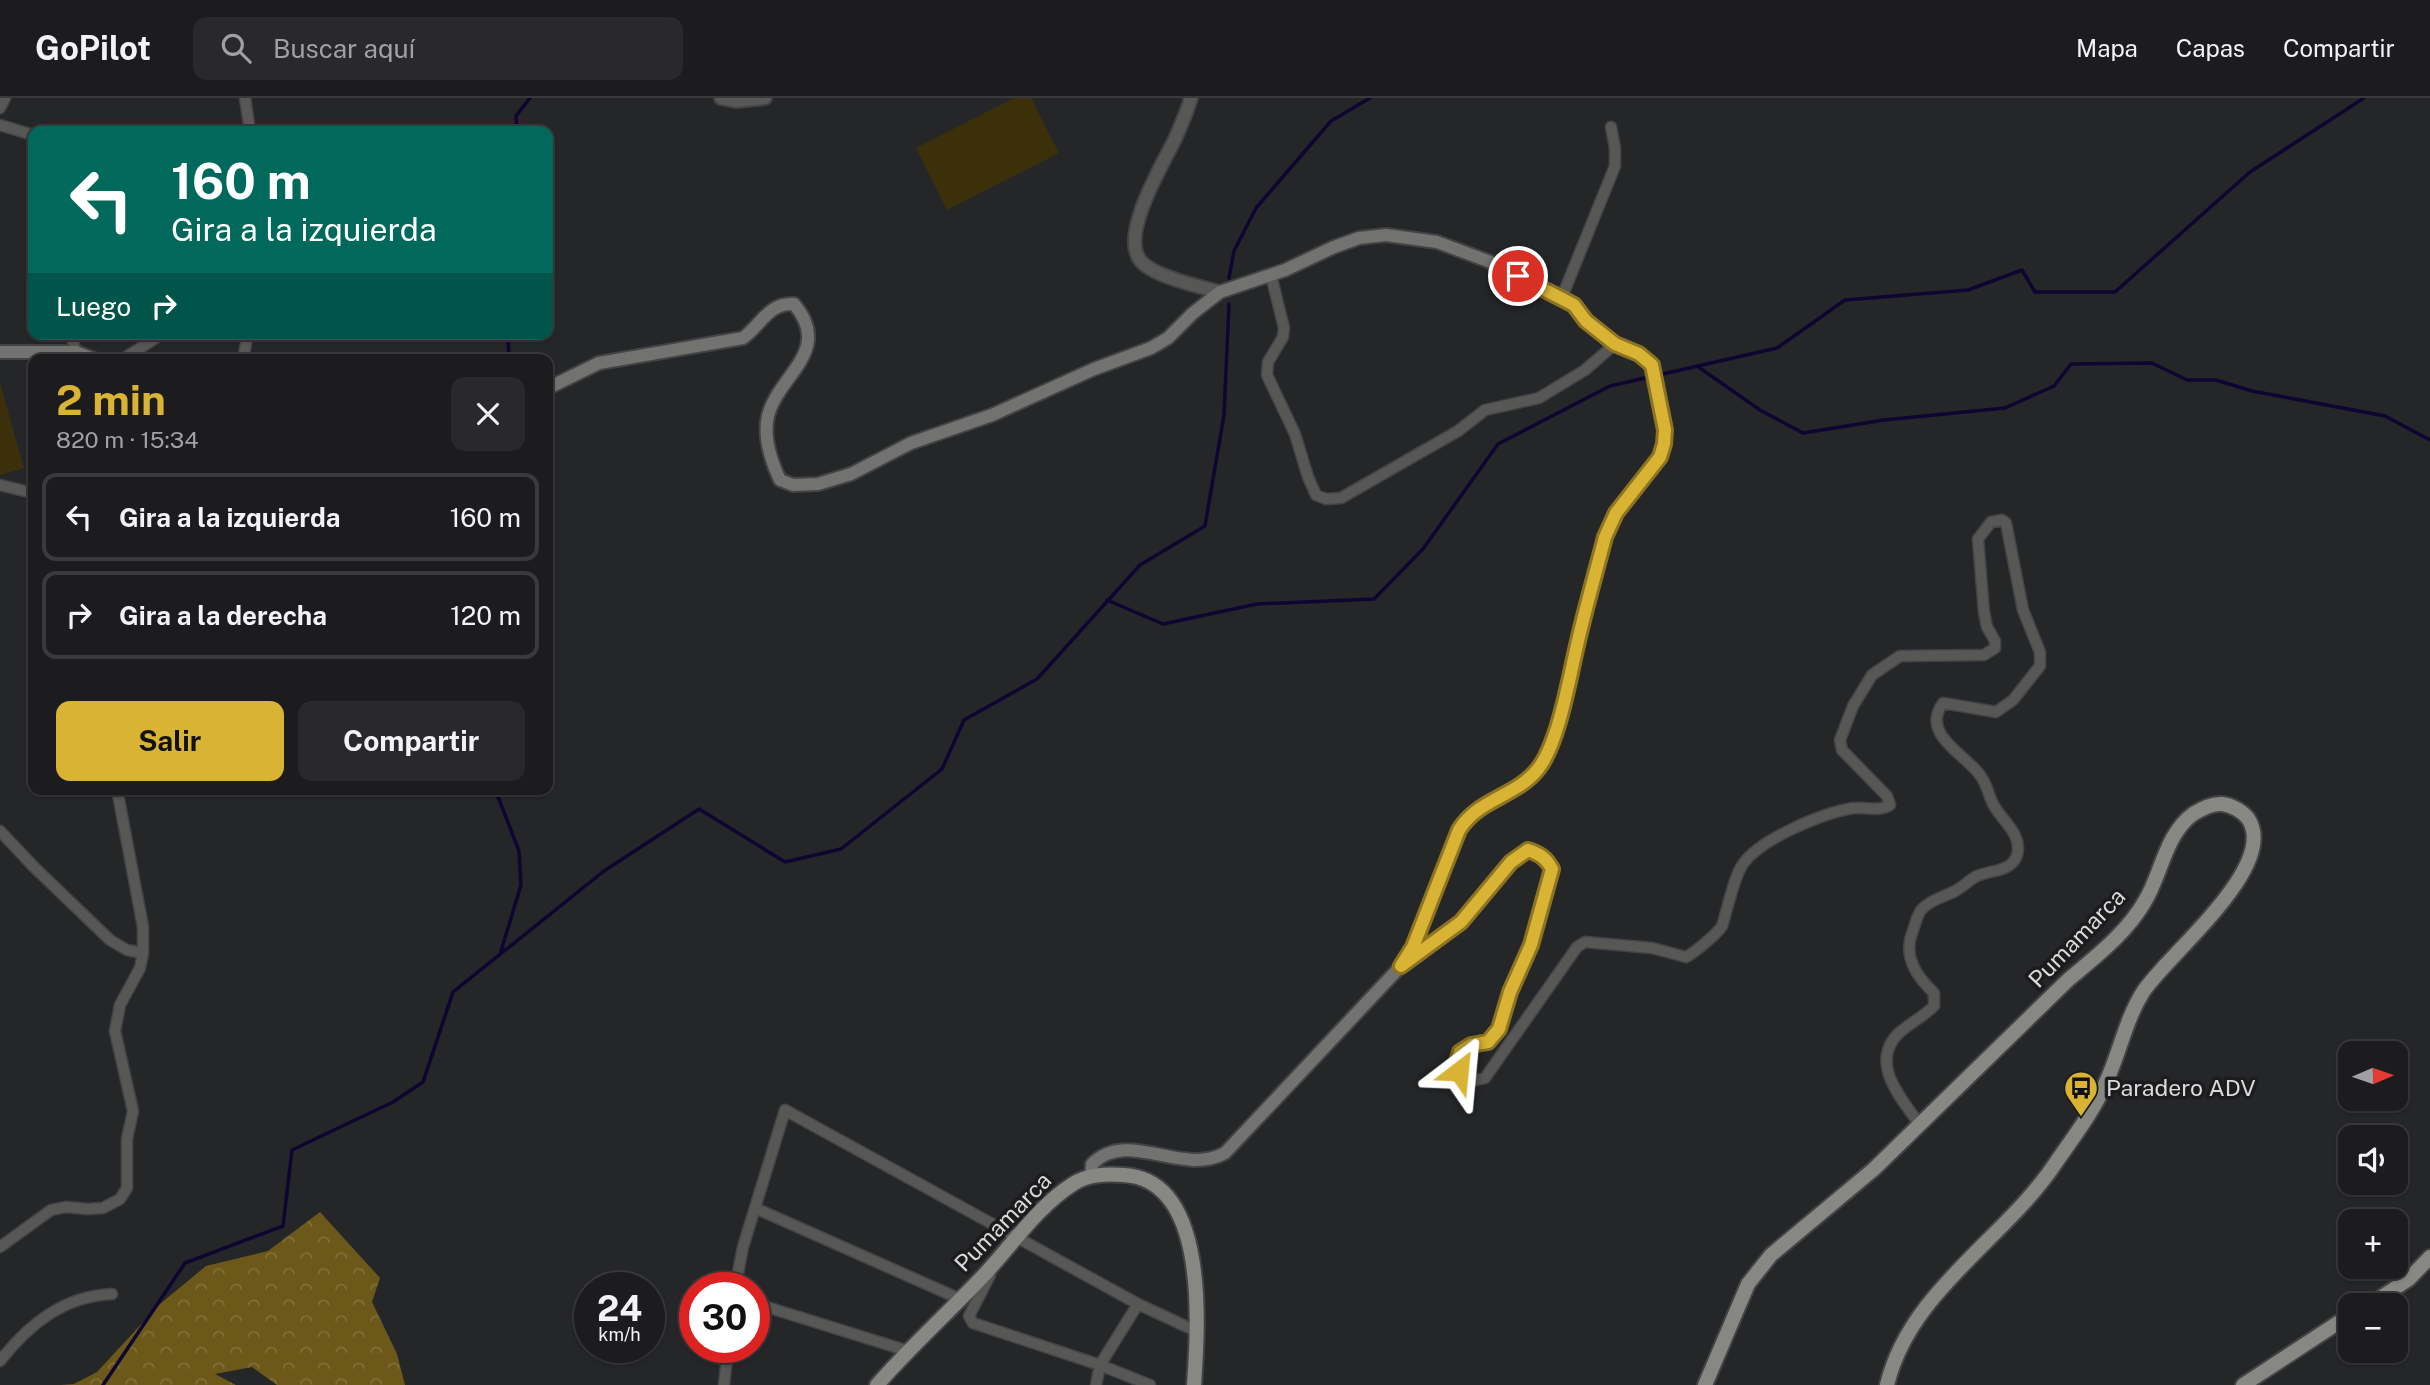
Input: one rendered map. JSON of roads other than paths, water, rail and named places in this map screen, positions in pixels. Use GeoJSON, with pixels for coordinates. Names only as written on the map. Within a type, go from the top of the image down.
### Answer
{"type":"FeatureCollection","features":[{"type":"Feature","properties":{"kind":"main road"},"geometry":{"type":"LineString","coordinates":[[553,386],[599,363],[743,338],[769,312],[784,303],[794,304],[803,315],[808,329],[805,355],[768,415],[768,447],[780,481],[793,485],[818,484],[851,474],[911,443],[992,415],[1094,369],[1151,348],[1168,338],[1193,313],[1220,292],[1271,275],[1359,238],[1386,235],[1437,242],[1488,261],[1562,297],[1615,344],[1639,354],[1652,365],[1665,430],[1664,444],[1660,457],[1616,513],[1605,537],[1563,707],[1541,766],[1532,776],[1479,807],[1466,819],[1459,830],[1413,947],[1401,966],[1225,1153],[1213,1159],[1195,1160],[1124,1150],[1099,1157],[1092,1164],[1091,1177]]}},
{"type":"Feature","properties":{"kind":"main road"},"geometry":{"type":"LineString","coordinates":[[0,352],[81,354]]}},
{"type":"Feature","properties":{"kind":"main road","name":"Pumamarca"},"geometry":{"type":"LineString","coordinates":[[1705,1385],[1748,1284],[1771,1255],[1874,1169],[2125,927],[2146,901],[2175,832],[2186,820],[2200,810],[2218,804],[2229,806],[2248,819],[2253,834],[2250,855],[2234,888],[2142,994],[2130,1017],[2101,1096],[2035,1192],[1957,1272],[1913,1324],[1900,1344],[1887,1385]]}},
{"type":"Feature","properties":{"kind":"main road","name":"Pumamarca"},"geometry":{"type":"LineString","coordinates":[[877,1385],[1021,1238],[1047,1203],[1074,1183],[1091,1177],[1132,1176],[1162,1191],[1177,1208],[1182,1219],[1196,1282],[1198,1332],[1194,1385]]}},
{"type":"Feature","properties":{"kind":"main road"},"geometry":{"type":"LineString","coordinates":[[2388,1293],[2409,1279],[2430,1257]]}},
{"type":"Feature","properties":{"kind":"main road"},"geometry":{"type":"LineString","coordinates":[[2243,1385],[2338,1323]]}},
{"type":"Feature","properties":{"kind":"street"},"geometry":{"type":"LineString","coordinates":[[0,108],[5,98]]}},
{"type":"Feature","properties":{"kind":"street"},"geometry":{"type":"LineString","coordinates":[[245,98],[249,126]]}},
{"type":"Feature","properties":{"kind":"street"},"geometry":{"type":"LineString","coordinates":[[720,98],[736,101],[765,98]]}},
{"type":"Feature","properties":{"kind":"street"},"geometry":{"type":"LineString","coordinates":[[1191,98],[1149,192],[1135,242],[1139,260],[1157,272],[1220,292]]}},
{"type":"Feature","properties":{"kind":"street"},"geometry":{"type":"LineString","coordinates":[[0,125],[28,133]]}},
{"type":"Feature","properties":{"kind":"street"},"geometry":{"type":"LineString","coordinates":[[1562,297],[1615,166],[1611,127]]}},
{"type":"Feature","properties":{"kind":"street"},"geometry":{"type":"LineString","coordinates":[[1271,275],[1284,328],[1283,337],[1268,362],[1267,375],[1294,434],[1316,495],[1326,499],[1341,498],[1458,431],[1485,410],[1539,398],[1585,370],[1615,344]]}},
{"type":"Feature","properties":{"kind":"street"},"geometry":{"type":"LineString","coordinates":[[73,340],[76,352]]}},
{"type":"Feature","properties":{"kind":"street"},"geometry":{"type":"LineString","coordinates":[[131,354],[153,340]]}},
{"type":"Feature","properties":{"kind":"street"},"geometry":{"type":"LineString","coordinates":[[0,485],[28,493]]}},
{"type":"Feature","properties":{"kind":"street"},"geometry":{"type":"LineString","coordinates":[[1401,966],[1461,922],[1511,862],[1528,850],[1540,853],[1547,860],[1552,869],[1544,901],[1531,945],[1510,992],[1499,1029],[1488,1042],[1471,1045],[1460,1052],[1457,1062],[1459,1071],[1471,1082],[1485,1078],[1577,947],[1585,942],[1653,948],[1686,957],[1695,953],[1706,940],[1719,932],[1742,865],[1769,840],[1810,822],[1853,808],[1881,808],[1890,805],[1887,796],[1842,750],[1840,740],[1853,706],[1872,675],[1900,656],[1984,655],[1995,648],[1984,612],[1979,540],[1991,522],[2002,520],[2006,523],[2023,610],[2040,652],[2039,666],[2013,700],[1996,712],[1943,704],[1938,710],[1936,720],[1938,731],[1980,774],[1993,804],[2017,840],[2018,850],[2016,860],[2009,866],[1978,876],[1921,910],[1909,941],[1911,965],[1934,993],[1934,1006],[1898,1034],[1886,1056],[1887,1071],[1895,1089],[1920,1125]]}},
{"type":"Feature","properties":{"kind":"street"},"geometry":{"type":"LineString","coordinates":[[0,1247],[51,1210],[66,1207],[103,1208],[113,1205],[125,1194],[128,1181],[127,1139],[133,1111],[115,1031],[120,1005],[140,968],[144,953],[144,927],[118,795]]}},
{"type":"Feature","properties":{"kind":"street"},"geometry":{"type":"LineString","coordinates":[[0,831],[110,940],[127,950],[144,953]]}},
{"type":"Feature","properties":{"kind":"street"},"geometry":{"type":"LineString","coordinates":[[738,1272],[743,1247],[785,1110],[1138,1304],[1198,1332]]}},
{"type":"Feature","properties":{"kind":"street"},"geometry":{"type":"LineString","coordinates":[[755,1208],[960,1298]]}},
{"type":"Feature","properties":{"kind":"street"},"geometry":{"type":"LineString","coordinates":[[1021,1238],[988,1276],[969,1316],[973,1324],[1100,1365],[1150,1385]]}},
{"type":"Feature","properties":{"kind":"street"},"geometry":{"type":"LineString","coordinates":[[0,1361],[20,1336],[54,1310],[92,1294],[112,1294]]}},
{"type":"Feature","properties":{"kind":"street"},"geometry":{"type":"LineString","coordinates":[[1096,1385],[1100,1365],[1138,1304]]}},
{"type":"Feature","properties":{"kind":"street"},"geometry":{"type":"LineString","coordinates":[[770,1308],[908,1351]]}},
{"type":"Feature","properties":{"kind":"street"},"geometry":{"type":"LineString","coordinates":[[724,1385],[726,1363]]}},
{"type":"Feature","properties":{"kind":"waterway"},"geometry":{"type":"LineString","coordinates":[[517,126],[516,116],[530,98]]}},
{"type":"Feature","properties":{"kind":"waterway"},"geometry":{"type":"LineString","coordinates":[[1229,278],[1234,251],[1256,208],[1331,121],[1370,98]]}},
{"type":"Feature","properties":{"kind":"waterway"},"geometry":{"type":"LineString","coordinates":[[1107,600],[1163,624],[1257,604],[1374,599],[1423,549],[1498,444],[1610,386],[1777,348],[1845,300],[1968,290],[2022,270],[2035,292],[2115,292],[2250,172],[2364,98]]}},
{"type":"Feature","properties":{"kind":"waterway"},"geometry":{"type":"LineString","coordinates":[[103,1385],[185,1263],[283,1226],[292,1150],[393,1102],[423,1082],[453,992],[604,871],[699,809],[785,862],[841,849],[942,769],[964,720],[1037,679],[1140,565],[1205,526],[1224,415],[1229,304]]}},
{"type":"Feature","properties":{"kind":"waterway"},"geometry":{"type":"LineString","coordinates":[[508,340],[509,354]]}},
{"type":"Feature","properties":{"kind":"waterway"},"geometry":{"type":"LineString","coordinates":[[1697,366],[1760,410],[1803,433],[1884,420],[2005,408],[2054,386],[2071,364],[2152,363],[2187,380],[2216,380],[2252,391],[2385,416],[2430,440]]}},
{"type":"Feature","properties":{"kind":"waterway"},"geometry":{"type":"LineString","coordinates":[[497,795],[519,851],[521,885],[501,951]]}},
{"type":"Feature","properties":{"kind":"place","name":"Paradero ADV"},"geometry":{"type":"Point","coordinates":[2081,1118]}}]}
